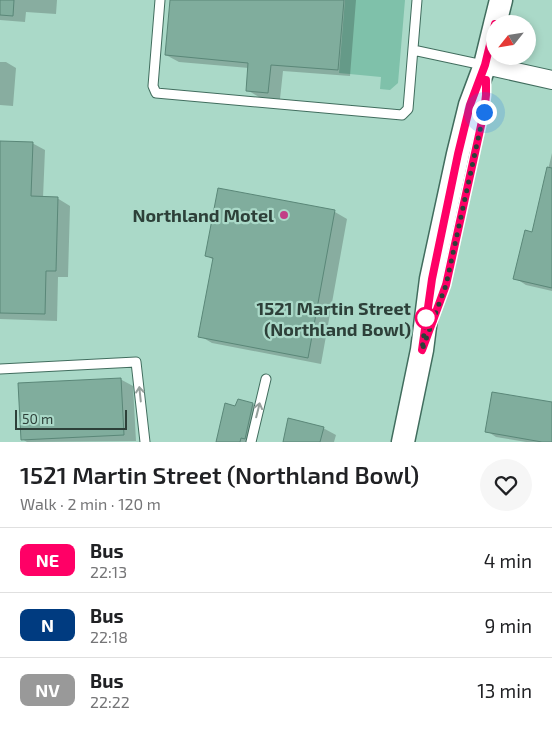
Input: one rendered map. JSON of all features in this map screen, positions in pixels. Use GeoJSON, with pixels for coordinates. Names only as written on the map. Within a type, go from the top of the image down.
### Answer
{"type":"FeatureCollection","features":[{"type":"Feature","properties":{"kind":"street"},"geometry":{"type":"LineString","coordinates":[[497,15],[501,0]]}},
{"type":"Feature","properties":{"kind":"street"},"geometry":{"type":"LineString","coordinates":[[403,442],[422,350],[446,285],[484,112],[486,61]]}},
{"type":"Feature","properties":{"kind":"street"},"geometry":{"type":"LineString","coordinates":[[485,65],[552,80]]}},
{"type":"Feature","properties":{"kind":"lane"},"geometry":{"type":"LineString","coordinates":[[160,0],[153,86],[156,92],[161,94],[402,115],[408,109],[417,0]]}},
{"type":"Feature","properties":{"kind":"lane"},"geometry":{"type":"LineString","coordinates":[[413,50],[485,65]]}},
{"type":"Feature","properties":{"kind":"lane"},"geometry":{"type":"LineString","coordinates":[[0,369],[136,362],[145,442]]}},
{"type":"Feature","properties":{"kind":"lane"},"geometry":{"type":"LineString","coordinates":[[251,442],[266,379]]}},
{"type":"Feature","properties":{"kind":"green space"},"geometry":{"type":"Polygon","coordinates":[[[345,0],[405,0],[398,83],[390,90],[380,89],[381,77],[339,73],[345,0]]]}},
{"type":"Feature","properties":{"kind":"building"},"geometry":{"type":"Polygon","coordinates":[[[0,0],[14,0],[13,16],[0,15],[0,0]]]}},
{"type":"Feature","properties":{"kind":"building"},"geometry":{"type":"Polygon","coordinates":[[[170,0],[344,0],[338,70],[271,65],[268,93],[246,91],[248,63],[165,55],[170,0]]]}},
{"type":"Feature","properties":{"kind":"building"},"geometry":{"type":"Polygon","coordinates":[[[0,141],[33,142],[31,196],[58,197],[56,271],[46,271],[45,314],[0,313],[0,141]]]}},
{"type":"Feature","properties":{"kind":"building"},"geometry":{"type":"Polygon","coordinates":[[[547,167],[552,168],[552,288],[513,279],[525,230],[532,232],[547,167]]]}},
{"type":"Feature","properties":{"kind":"building"},"geometry":{"type":"Polygon","coordinates":[[[218,188],[335,210],[308,358],[198,337],[213,258],[205,256],[218,188]]]}},
{"type":"Feature","properties":{"kind":"building"},"geometry":{"type":"Polygon","coordinates":[[[121,378],[124,435],[21,440],[18,383],[121,378]]]}},
{"type":"Feature","properties":{"kind":"building"},"geometry":{"type":"Polygon","coordinates":[[[492,392],[552,402],[552,442],[485,432],[492,392]]]}},
{"type":"Feature","properties":{"kind":"building"},"geometry":{"type":"Polygon","coordinates":[[[238,399],[253,403],[245,439],[241,438],[240,442],[216,442],[225,403],[235,406],[238,399]]]}},
{"type":"Feature","properties":{"kind":"building"},"geometry":{"type":"Polygon","coordinates":[[[288,418],[324,427],[320,442],[283,442],[288,418]]]}},
{"type":"Feature","properties":{"kind":"bus line","name":"NE"},"geometry":{"type":"LineString","coordinates":[[486,61],[475,88],[458,154],[427,306],[422,350],[446,285],[461,208],[484,112],[486,80]]}},
{"type":"Feature","properties":{"kind":"place","name":"Northland Motel"},"geometry":{"type":"Point","coordinates":[284,215]}},
{"type":"Feature","properties":{"kind":"place","name":"1521 Martin Street (Northland Bowl)"},"geometry":{"type":"Point","coordinates":[426,318]}},
{"type":"Feature","properties":{"kind":"route"},"geometry":{"type":"LineString","coordinates":[[426,318],[422,350],[446,285],[461,208],[484,112]]}}]}
